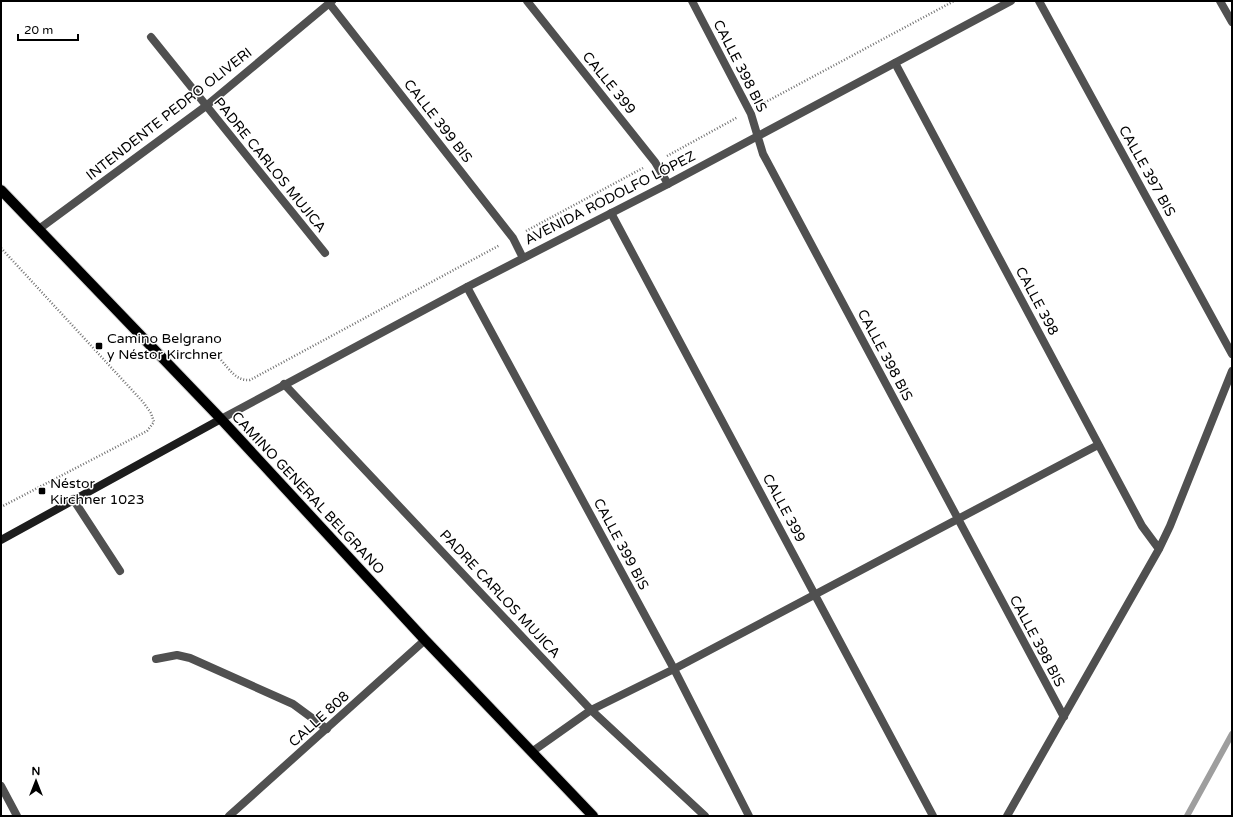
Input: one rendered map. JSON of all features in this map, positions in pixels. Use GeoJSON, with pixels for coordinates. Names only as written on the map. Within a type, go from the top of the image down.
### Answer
{"type":"FeatureCollection","features":[{"type":"Feature","properties":{"kind":"main road","name":"CAMINO GENERAL BELGRANO"},"geometry":{"type":"LineString","coordinates":[[1,190],[221,419],[425,640],[594,816]]}},
{"type":"Feature","properties":{"kind":"main road"},"geometry":{"type":"LineString","coordinates":[[1,540],[73,499],[221,419]]}},
{"type":"Feature","properties":{"kind":"street","name":"CALLE 399"},"geometry":{"type":"LineString","coordinates":[[527,1],[655,162],[668,184]]}},
{"type":"Feature","properties":{"kind":"street","name":"CALLE 398 BIS"},"geometry":{"type":"LineString","coordinates":[[692,1],[750,111],[763,154],[1064,717]]}},
{"type":"Feature","properties":{"kind":"street","name":"AVENIDA RODOLFO LÓPEZ"},"geometry":{"type":"LineString","coordinates":[[221,419],[467,287],[668,184],[1011,1]]}},
{"type":"Feature","properties":{"kind":"street","name":"CALLE 397 BIS"},"geometry":{"type":"LineString","coordinates":[[1039,1],[1232,354]]}},
{"type":"Feature","properties":{"kind":"street"},"geometry":{"type":"LineString","coordinates":[[1220,1],[1232,22]]}},
{"type":"Feature","properties":{"kind":"street","name":"INTENDENTE PEDRO OLIVERI"},"geometry":{"type":"LineString","coordinates":[[39,229],[206,106],[331,2]]}},
{"type":"Feature","properties":{"kind":"street","name":"CALLE 399 BIS"},"geometry":{"type":"LineString","coordinates":[[331,2],[513,238],[523,258]]}},
{"type":"Feature","properties":{"kind":"street","name":"PADRE CARLOS MUJICA"},"geometry":{"type":"LineString","coordinates":[[151,37],[325,253]]}},
{"type":"Feature","properties":{"kind":"street","name":"CALLE 398"},"geometry":{"type":"LineString","coordinates":[[895,63],[1142,526],[1159,549]]}},
{"type":"Feature","properties":{"kind":"street","name":"CALLE 399"},"geometry":{"type":"LineString","coordinates":[[611,213],[933,816]]}},
{"type":"Feature","properties":{"kind":"street","name":"CALLE 399 BIS"},"geometry":{"type":"LineString","coordinates":[[467,287],[674,669],[749,816]]}},
{"type":"Feature","properties":{"kind":"street"},"geometry":{"type":"LineString","coordinates":[[1007,816],[1159,549],[1232,371]]}},
{"type":"Feature","properties":{"kind":"street","name":"PADRE CARLOS MUJICA"},"geometry":{"type":"LineString","coordinates":[[284,384],[591,710],[705,816]]}},
{"type":"Feature","properties":{"kind":"street"},"geometry":{"type":"LineString","coordinates":[[533,751],[591,710],[674,669],[958,520],[1098,444]]}},
{"type":"Feature","properties":{"kind":"street"},"geometry":{"type":"LineString","coordinates":[[73,499],[120,571]]}},
{"type":"Feature","properties":{"kind":"street","name":"CALLE 808"},"geometry":{"type":"LineString","coordinates":[[229,816],[328,729],[425,640]]}},
{"type":"Feature","properties":{"kind":"street"},"geometry":{"type":"LineString","coordinates":[[156,659],[177,655],[190,658],[293,704],[328,729]]}},
{"type":"Feature","properties":{"kind":"street"},"geometry":{"type":"LineString","coordinates":[[1,786],[17,816]]}},
{"type":"Feature","properties":{"kind":"path"},"geometry":{"type":"LineString","coordinates":[[221,360],[237,378],[250,380],[954,1]]}},
{"type":"Feature","properties":{"kind":"path"},"geometry":{"type":"LineString","coordinates":[[1,248],[143,402],[151,413],[154,422],[147,431],[1,507]]}},
{"type":"Feature","properties":{"kind":"waterway"},"geometry":{"type":"LineString","coordinates":[[1187,816],[1232,734]]}},
{"type":"Feature","properties":{"kind":"place","name":"Camino Belgrano y Néstor Kirchner"},"geometry":{"type":"Point","coordinates":[99,346]}},
{"type":"Feature","properties":{"kind":"place","name":"Néstor Kirchner 1023"},"geometry":{"type":"Point","coordinates":[42,491]}}]}
